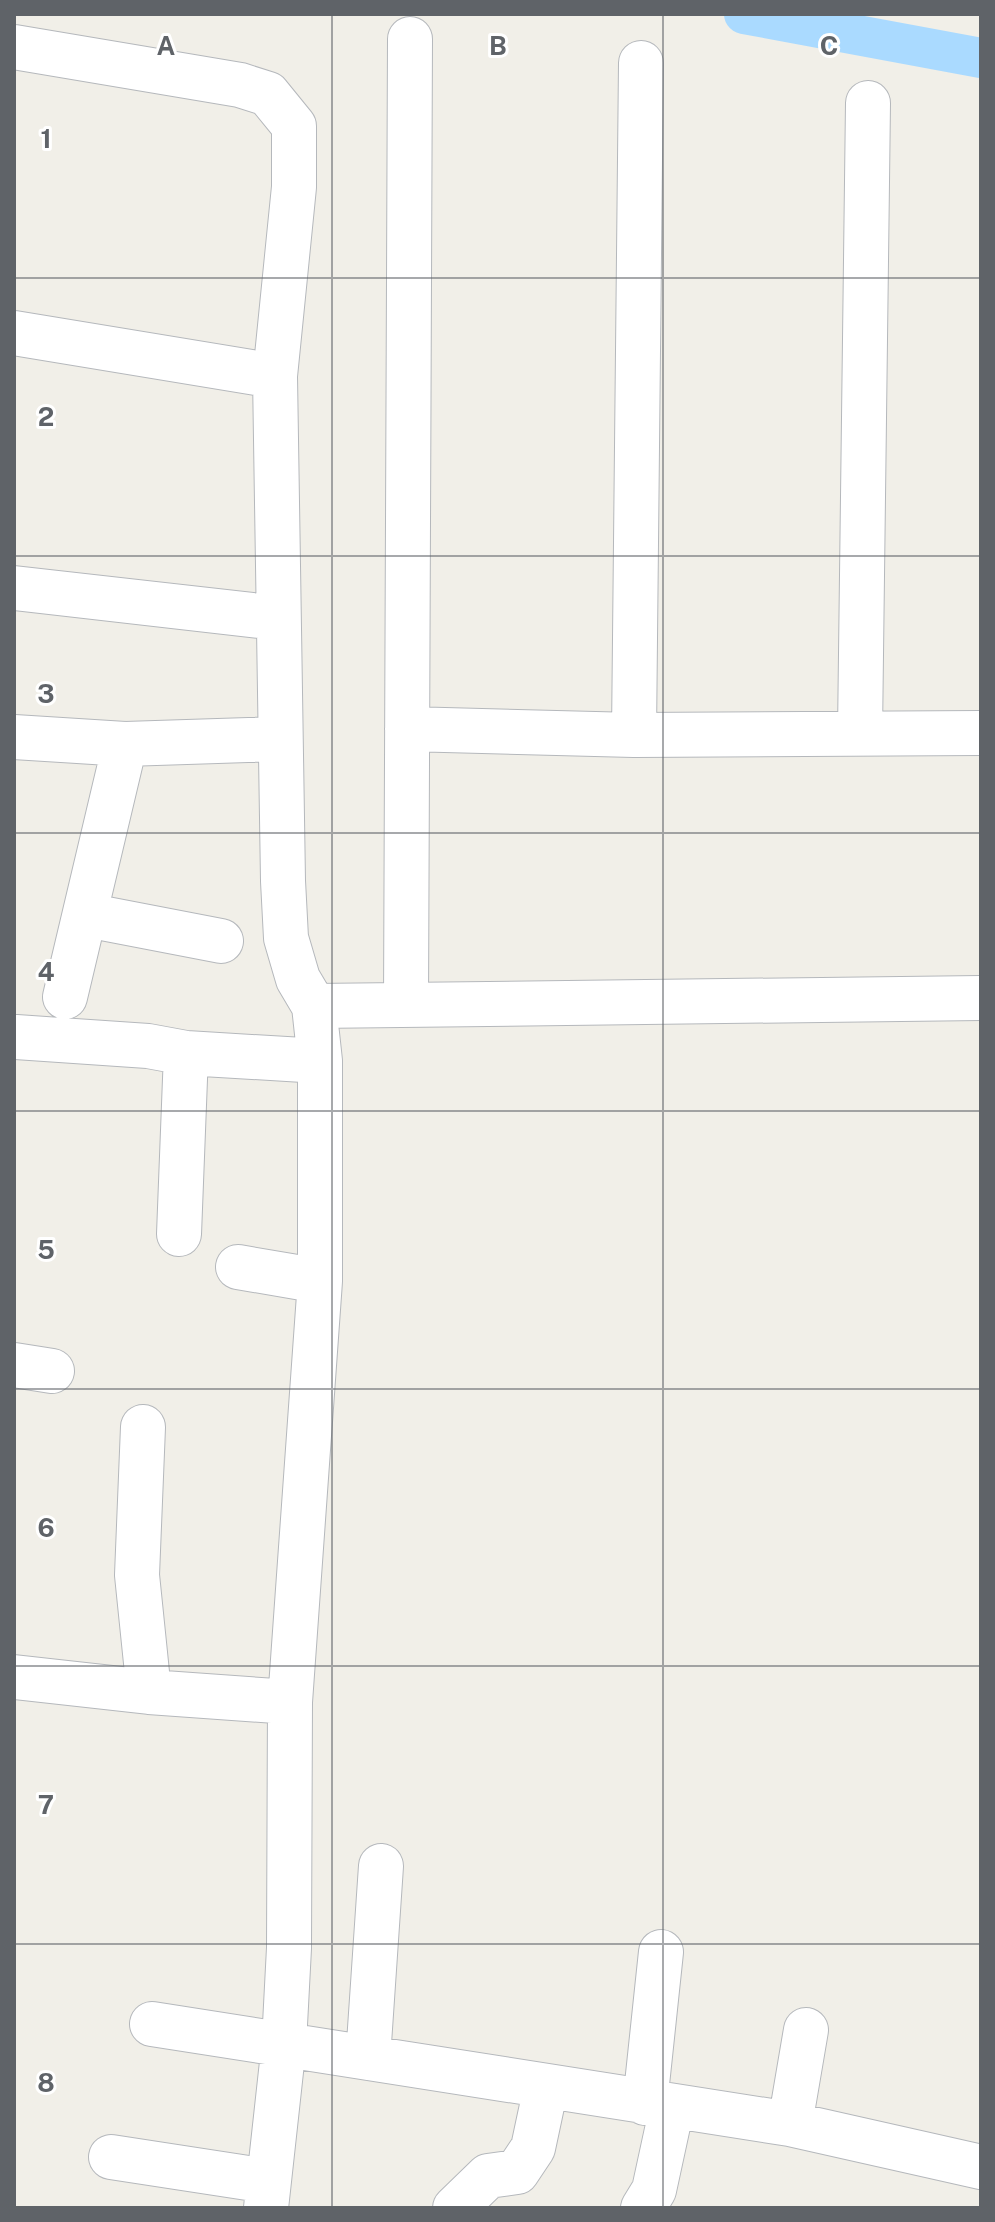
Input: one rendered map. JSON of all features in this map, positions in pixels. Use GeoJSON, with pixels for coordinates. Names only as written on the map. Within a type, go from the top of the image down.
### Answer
{"type":"FeatureCollection","features":[{"type":"Feature","properties":{"kind":"street"},"geometry":{"type":"LineString","coordinates":[[406,1003],[410,39]]}},
{"type":"Feature","properties":{"kind":"street"},"geometry":{"type":"LineString","coordinates":[[14,47],[240,85],[268,94],[281,106],[294,126],[294,187],[275,376],[280,739],[286,938],[298,979],[314,1006],[320,1061],[320,1281],[290,1702],[289,1948],[284,2044],[267,2194],[216,2176],[111,2157]]}},
{"type":"Feature","properties":{"kind":"street"},"geometry":{"type":"LineString","coordinates":[[634,735],[641,63]]}},
{"type":"Feature","properties":{"kind":"street"},"geometry":{"type":"LineString","coordinates":[[860,733],[868,103]]}},
{"type":"Feature","properties":{"kind":"street"},"geometry":{"type":"LineString","coordinates":[[14,333],[275,376]]}},
{"type":"Feature","properties":{"kind":"street"},"geometry":{"type":"LineString","coordinates":[[14,588],[278,618]]}},
{"type":"Feature","properties":{"kind":"street"},"geometry":{"type":"LineString","coordinates":[[407,729],[634,735],[981,733]]}},
{"type":"Feature","properties":{"kind":"street"},"geometry":{"type":"LineString","coordinates":[[14,737],[125,744],[280,739]]}},
{"type":"Feature","properties":{"kind":"street"},"geometry":{"type":"LineString","coordinates":[[65,997],[125,744]]}},
{"type":"Feature","properties":{"kind":"street"},"geometry":{"type":"LineString","coordinates":[[86,915],[221,941]]}},
{"type":"Feature","properties":{"kind":"street"},"geometry":{"type":"LineString","coordinates":[[314,1006],[981,998]]}},
{"type":"Feature","properties":{"kind":"street"},"geometry":{"type":"LineString","coordinates":[[16,1037],[148,1046],[186,1053],[320,1061]]}},
{"type":"Feature","properties":{"kind":"street"},"geometry":{"type":"LineString","coordinates":[[179,1234],[186,1053]]}},
{"type":"Feature","properties":{"kind":"street"},"geometry":{"type":"LineString","coordinates":[[238,1267],[320,1281]]}},
{"type":"Feature","properties":{"kind":"street"},"geometry":{"type":"LineString","coordinates":[[143,1427],[137,1575],[149,1692]]}},
{"type":"Feature","properties":{"kind":"street"},"geometry":{"type":"LineString","coordinates":[[14,1677],[149,1692],[290,1702]]}},
{"type":"Feature","properties":{"kind":"street"},"geometry":{"type":"LineString","coordinates":[[368,2058],[381,1866]]}},
{"type":"Feature","properties":{"kind":"street"},"geometry":{"type":"LineString","coordinates":[[643,2208],[654,2190],[661,1952]]}},
{"type":"Feature","properties":{"kind":"street"},"geometry":{"type":"LineString","coordinates":[[152,2024],[790,2124],[981,2167]]}},
{"type":"Feature","properties":{"kind":"street"},"geometry":{"type":"LineString","coordinates":[[790,2124],[806,2030]]}},
{"type":"Feature","properties":{"kind":"street"},"geometry":{"type":"LineString","coordinates":[[455,2208],[488,2176],[517,2172],[533,2148],[546,2087]]}},
{"type":"Feature","properties":{"kind":"waterway"},"geometry":{"type":"LineString","coordinates":[[744,14],[981,58]]}}]}
